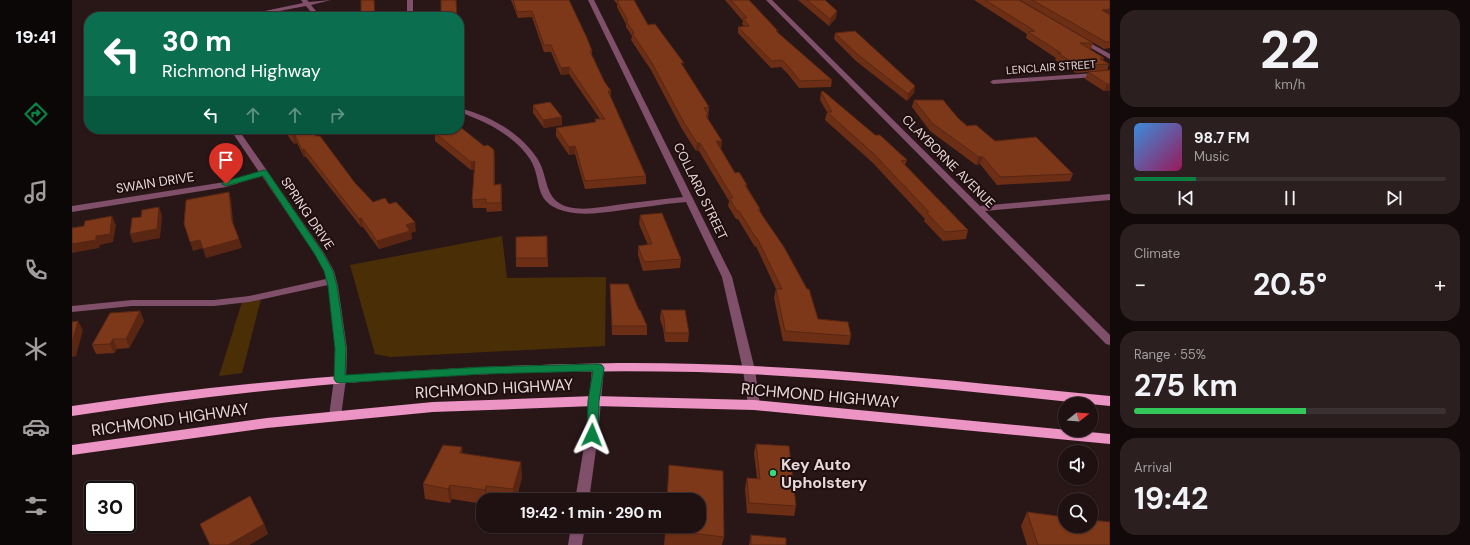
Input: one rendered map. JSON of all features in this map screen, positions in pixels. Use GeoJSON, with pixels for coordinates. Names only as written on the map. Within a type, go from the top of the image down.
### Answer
{"type":"FeatureCollection","features":[{"type":"Feature","properties":{"kind":"highway","name":"RICHMOND HIGHWAY"},"geometry":{"type":"LineString","coordinates":[[72,411],[216,391],[340,379],[483,370],[598,368],[749,370],[900,381],[1110,401]]}},
{"type":"Feature","properties":{"kind":"highway","name":"RICHMOND HIGHWAY"},"geometry":{"type":"LineString","coordinates":[[72,450],[267,423],[335,416],[433,407],[594,401],[754,405],[1110,439]]}},
{"type":"Feature","properties":{"kind":"street"},"geometry":{"type":"LineString","coordinates":[[261,12],[305,2],[328,0]]}},
{"type":"Feature","properties":{"kind":"street"},"geometry":{"type":"LineString","coordinates":[[410,0],[410,12]]}},
{"type":"Feature","properties":{"kind":"street","name":"COLLARD STREET"},"geometry":{"type":"LineString","coordinates":[[591,0],[727,277],[749,370],[754,405]]}},
{"type":"Feature","properties":{"kind":"street","name":"CLAYBORNE AVENUE"},"geometry":{"type":"LineString","coordinates":[[769,0],[1110,341]]}},
{"type":"Feature","properties":{"kind":"street"},"geometry":{"type":"LineString","coordinates":[[305,2],[314,12]]}},
{"type":"Feature","properties":{"kind":"street"},"geometry":{"type":"LineString","coordinates":[[1078,38],[1110,57]]}},
{"type":"Feature","properties":{"kind":"street","name":"LENCLAIR STREET"},"geometry":{"type":"LineString","coordinates":[[993,82],[1110,74]]}},
{"type":"Feature","properties":{"kind":"street"},"geometry":{"type":"LineString","coordinates":[[464,112],[495,125],[522,145],[534,159],[540,174],[543,191],[547,199],[561,208],[585,211],[690,199]]}},
{"type":"Feature","properties":{"kind":"street","name":"SPRING DRIVE"},"geometry":{"type":"LineString","coordinates":[[237,134],[319,253],[329,271],[340,349],[340,379],[335,416]]}},
{"type":"Feature","properties":{"kind":"street","name":"SWAIN DRIVE"},"geometry":{"type":"LineString","coordinates":[[72,209],[226,184],[264,173]]}},
{"type":"Feature","properties":{"kind":"street"},"geometry":{"type":"LineString","coordinates":[[979,209],[1110,196]]}},
{"type":"Feature","properties":{"kind":"street"},"geometry":{"type":"LineString","coordinates":[[72,309],[132,303],[208,303],[249,299],[331,281]]}},
{"type":"Feature","properties":{"kind":"street"},"geometry":{"type":"LineString","coordinates":[[583,493],[592,435],[598,368]]}},
{"type":"Feature","properties":{"kind":"street"},"geometry":{"type":"LineString","coordinates":[[575,545],[577,533]]}},
{"type":"Feature","properties":{"kind":"shaded area"},"geometry":{"type":"Polygon","coordinates":[[[502,236],[507,278],[606,277],[605,346],[390,357],[375,354],[350,265],[502,236]]]}},
{"type":"Feature","properties":{"kind":"shaded area"},"geometry":{"type":"Polygon","coordinates":[[[261,299],[242,373],[219,376],[242,302],[261,299]]]}},
{"type":"Feature","properties":{"kind":"building"},"geometry":{"type":"Polygon","coordinates":[[[361,0],[374,0],[375,12],[361,12],[361,0]]]}},
{"type":"Feature","properties":{"kind":"building"},"geometry":{"type":"Polygon","coordinates":[[[441,0],[456,0],[457,12],[441,12],[441,0]]]}},
{"type":"Feature","properties":{"kind":"building"},"geometry":{"type":"Polygon","coordinates":[[[513,0],[569,0],[587,38],[592,51],[590,51],[604,81],[611,91],[608,91],[646,176],[585,181],[575,146],[569,147],[556,128],[596,122],[595,119],[605,119],[569,67],[561,68],[551,45],[544,45],[532,11],[517,12],[513,0]]]}},
{"type":"Feature","properties":{"kind":"building"},"geometry":{"type":"Polygon","coordinates":[[[618,0],[634,0],[648,25],[655,24],[684,63],[681,63],[709,107],[704,108],[708,114],[706,116],[722,141],[716,141],[735,173],[739,172],[760,209],[758,209],[784,247],[807,289],[809,289],[818,319],[848,322],[851,336],[785,331],[776,289],[782,289],[757,238],[729,198],[733,198],[700,143],[697,143],[683,121],[652,63],[632,33],[634,33],[626,21],[628,21],[617,1],[619,1],[618,0]]]}},
{"type":"Feature","properties":{"kind":"building"},"geometry":{"type":"Polygon","coordinates":[[[731,0],[749,0],[778,31],[776,31],[832,80],[800,81],[782,60],[772,61],[738,27],[749,26],[743,18],[747,18],[731,0]]]}},
{"type":"Feature","properties":{"kind":"building"},"geometry":{"type":"Polygon","coordinates":[[[807,0],[825,0],[837,11],[830,19],[807,0]]]}},
{"type":"Feature","properties":{"kind":"building"},"geometry":{"type":"Polygon","coordinates":[[[985,0],[1019,0],[1093,43],[1080,43],[1104,58],[1100,59],[1109,64],[1078,66],[1028,32],[1035,31],[985,0]]]}},
{"type":"Feature","properties":{"kind":"building"},"geometry":{"type":"Polygon","coordinates":[[[1032,0],[1110,0],[1110,9],[1102,10],[1110,15],[1110,42],[1106,42],[1032,0]]]}},
{"type":"Feature","properties":{"kind":"building"},"geometry":{"type":"Polygon","coordinates":[[[855,31],[915,86],[908,94],[857,54],[835,33],[855,31]]]}},
{"type":"Feature","properties":{"kind":"building"},"geometry":{"type":"Polygon","coordinates":[[[1110,70],[1110,84],[1107,84],[1088,72],[1110,70]]]}},
{"type":"Feature","properties":{"kind":"building"},"geometry":{"type":"Polygon","coordinates":[[[823,91],[875,135],[880,135],[907,160],[901,161],[968,230],[945,232],[926,212],[929,212],[875,155],[827,112],[832,112],[821,92],[823,91]]]}},
{"type":"Feature","properties":{"kind":"building"},"geometry":{"type":"Polygon","coordinates":[[[914,100],[943,100],[967,126],[976,125],[995,141],[1036,137],[1073,174],[1000,177],[983,157],[979,157],[932,123],[914,100]]]}},
{"type":"Feature","properties":{"kind":"building"},"geometry":{"type":"Polygon","coordinates":[[[550,102],[562,117],[543,120],[533,105],[550,102]]]}},
{"type":"Feature","properties":{"kind":"building"},"geometry":{"type":"Polygon","coordinates":[[[464,130],[484,146],[488,145],[494,150],[494,185],[501,184],[501,203],[486,203],[486,199],[472,200],[475,161],[471,162],[436,134],[464,134],[464,130]]]}},
{"type":"Feature","properties":{"kind":"building"},"geometry":{"type":"Polygon","coordinates":[[[291,134],[314,134],[316,136],[320,136],[355,183],[373,202],[385,198],[389,204],[396,202],[415,222],[406,225],[410,231],[377,241],[361,218],[359,219],[304,149],[302,150],[295,135],[293,136],[291,134]]]}},
{"type":"Feature","properties":{"kind":"building"},"geometry":{"type":"Polygon","coordinates":[[[229,192],[232,221],[239,239],[203,249],[200,240],[190,242],[184,224],[186,200],[229,192]]]}},
{"type":"Feature","properties":{"kind":"building"},"geometry":{"type":"Polygon","coordinates":[[[159,207],[157,229],[130,234],[132,218],[141,217],[142,210],[159,207]]]}},
{"type":"Feature","properties":{"kind":"building"},"geometry":{"type":"Polygon","coordinates":[[[662,213],[681,259],[644,262],[638,246],[652,244],[640,215],[662,213]]]}},
{"type":"Feature","properties":{"kind":"building"},"geometry":{"type":"Polygon","coordinates":[[[112,216],[110,234],[96,236],[96,240],[72,244],[72,228],[84,226],[85,221],[112,216]]]}},
{"type":"Feature","properties":{"kind":"building"},"geometry":{"type":"Polygon","coordinates":[[[547,236],[547,258],[516,258],[516,237],[547,236]]]}},
{"type":"Feature","properties":{"kind":"building"},"geometry":{"type":"Polygon","coordinates":[[[610,284],[628,284],[647,326],[612,326],[610,284]]]}},
{"type":"Feature","properties":{"kind":"building"},"geometry":{"type":"Polygon","coordinates":[[[661,310],[685,310],[689,333],[665,333],[664,318],[661,310]]]}},
{"type":"Feature","properties":{"kind":"building"},"geometry":{"type":"Polygon","coordinates":[[[140,311],[126,339],[113,339],[110,344],[92,345],[110,313],[140,311]]]}},
{"type":"Feature","properties":{"kind":"building"},"geometry":{"type":"Polygon","coordinates":[[[78,321],[72,343],[72,322],[78,321]]]}},
{"type":"Feature","properties":{"kind":"building"},"geometry":{"type":"Polygon","coordinates":[[[756,444],[789,446],[796,506],[749,503],[747,478],[760,479],[756,444]]]}},
{"type":"Feature","properties":{"kind":"building"},"geometry":{"type":"Polygon","coordinates":[[[443,445],[462,447],[460,453],[521,462],[513,489],[486,486],[485,490],[450,485],[448,489],[423,484],[443,445]]]}},
{"type":"Feature","properties":{"kind":"building"},"geometry":{"type":"Polygon","coordinates":[[[669,465],[723,471],[724,537],[691,533],[706,533],[706,493],[667,493],[669,465]]]}},
{"type":"Feature","properties":{"kind":"building"},"geometry":{"type":"Polygon","coordinates":[[[250,496],[264,524],[228,545],[210,545],[200,524],[250,496]]]}},
{"type":"Feature","properties":{"kind":"building"},"geometry":{"type":"Polygon","coordinates":[[[1027,512],[1058,516],[1058,533],[1098,533],[1098,521],[1110,522],[1110,545],[1038,545],[1027,512]]]}},
{"type":"Feature","properties":{"kind":"building"},"geometry":{"type":"Polygon","coordinates":[[[751,535],[786,538],[786,545],[751,545],[751,535]]]}},
{"type":"Feature","properties":{"kind":"place","name":"Key Auto Upholstery"},"geometry":{"type":"Point","coordinates":[773,473]}},
{"type":"Feature","properties":{"kind":"route"},"geometry":{"type":"LineString","coordinates":[[226,184],[264,173],[319,253],[329,271],[333,286],[340,349],[340,379],[483,370],[598,368],[592,435]]}}]}
